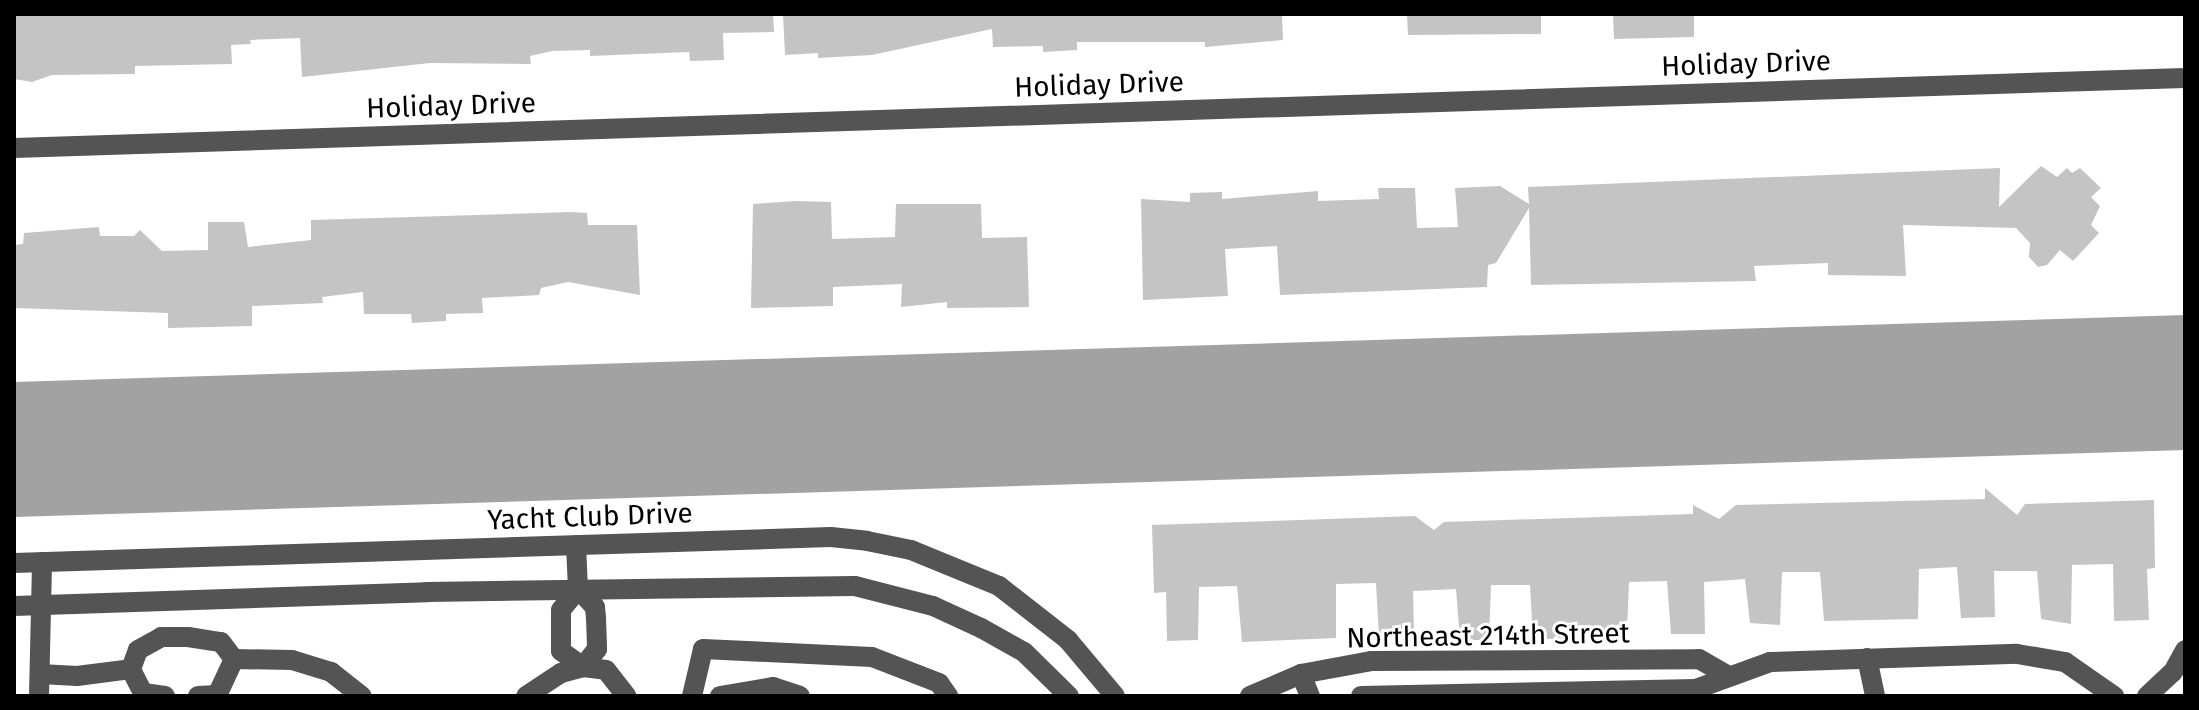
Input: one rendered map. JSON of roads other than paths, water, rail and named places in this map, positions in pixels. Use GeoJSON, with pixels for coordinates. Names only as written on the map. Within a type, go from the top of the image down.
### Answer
{"type":"FeatureCollection","features":[{"type":"Feature","properties":{"kind":"street","name":"Holiday Drive"},"geometry":{"type":"LineString","coordinates":[[14,148],[2185,78]]}},
{"type":"Feature","properties":{"kind":"street","name":"Yacht Club Drive"},"geometry":{"type":"LineString","coordinates":[[14,563],[831,537],[911,550],[999,586],[1068,640],[1115,696]]}},
{"type":"Feature","properties":{"kind":"street"},"geometry":{"type":"LineString","coordinates":[[576,545],[578,589],[595,607],[596,618],[597,649],[583,667]]}},
{"type":"Feature","properties":{"kind":"street"},"geometry":{"type":"LineString","coordinates":[[39,696],[42,562]]}},
{"type":"Feature","properties":{"kind":"street"},"geometry":{"type":"LineString","coordinates":[[14,606],[802,584],[897,594],[933,606],[1024,652],[1069,696]]}},
{"type":"Feature","properties":{"kind":"street"},"geometry":{"type":"LineString","coordinates":[[578,589],[561,610],[561,651],[583,667]]}},
{"type":"Feature","properties":{"kind":"street"},"geometry":{"type":"LineString","coordinates":[[165,696],[143,693],[131,669],[138,650],[161,637],[221,642],[234,659]]}},
{"type":"Feature","properties":{"kind":"street"},"geometry":{"type":"LineString","coordinates":[[692,696],[703,649],[872,657],[939,683],[948,696]]}},
{"type":"Feature","properties":{"kind":"street"},"geometry":{"type":"LineString","coordinates":[[2147,696],[2173,672],[2185,650]]}},
{"type":"Feature","properties":{"kind":"street","name":"Northeast 214th Street"},"geometry":{"type":"LineString","coordinates":[[1361,696],[1696,689],[1729,686],[1770,662],[2017,654],[2065,662],[2114,696]]}},
{"type":"Feature","properties":{"kind":"street"},"geometry":{"type":"LineString","coordinates":[[1867,658],[1875,696]]}},
{"type":"Feature","properties":{"kind":"street"},"geometry":{"type":"LineString","coordinates":[[198,696],[217,695],[234,659]]}},
{"type":"Feature","properties":{"kind":"street"},"geometry":{"type":"LineString","coordinates":[[234,659],[292,660],[331,672],[362,696]]}},
{"type":"Feature","properties":{"kind":"street","name":"Northeast 214th Street"},"geometry":{"type":"LineString","coordinates":[[1250,696],[1301,674],[1371,661],[1699,659],[1729,686]]}},
{"type":"Feature","properties":{"kind":"street"},"geometry":{"type":"LineString","coordinates":[[526,696],[546,690],[561,673],[583,667],[606,670],[626,696]]}},
{"type":"Feature","properties":{"kind":"street"},"geometry":{"type":"LineString","coordinates":[[40,674],[77,676],[131,669]]}},
{"type":"Feature","properties":{"kind":"street"},"geometry":{"type":"LineString","coordinates":[[1301,674],[1310,696]]}},
{"type":"Feature","properties":{"kind":"street"},"geometry":{"type":"LineString","coordinates":[[720,696],[773,687],[800,696]]}}]}
